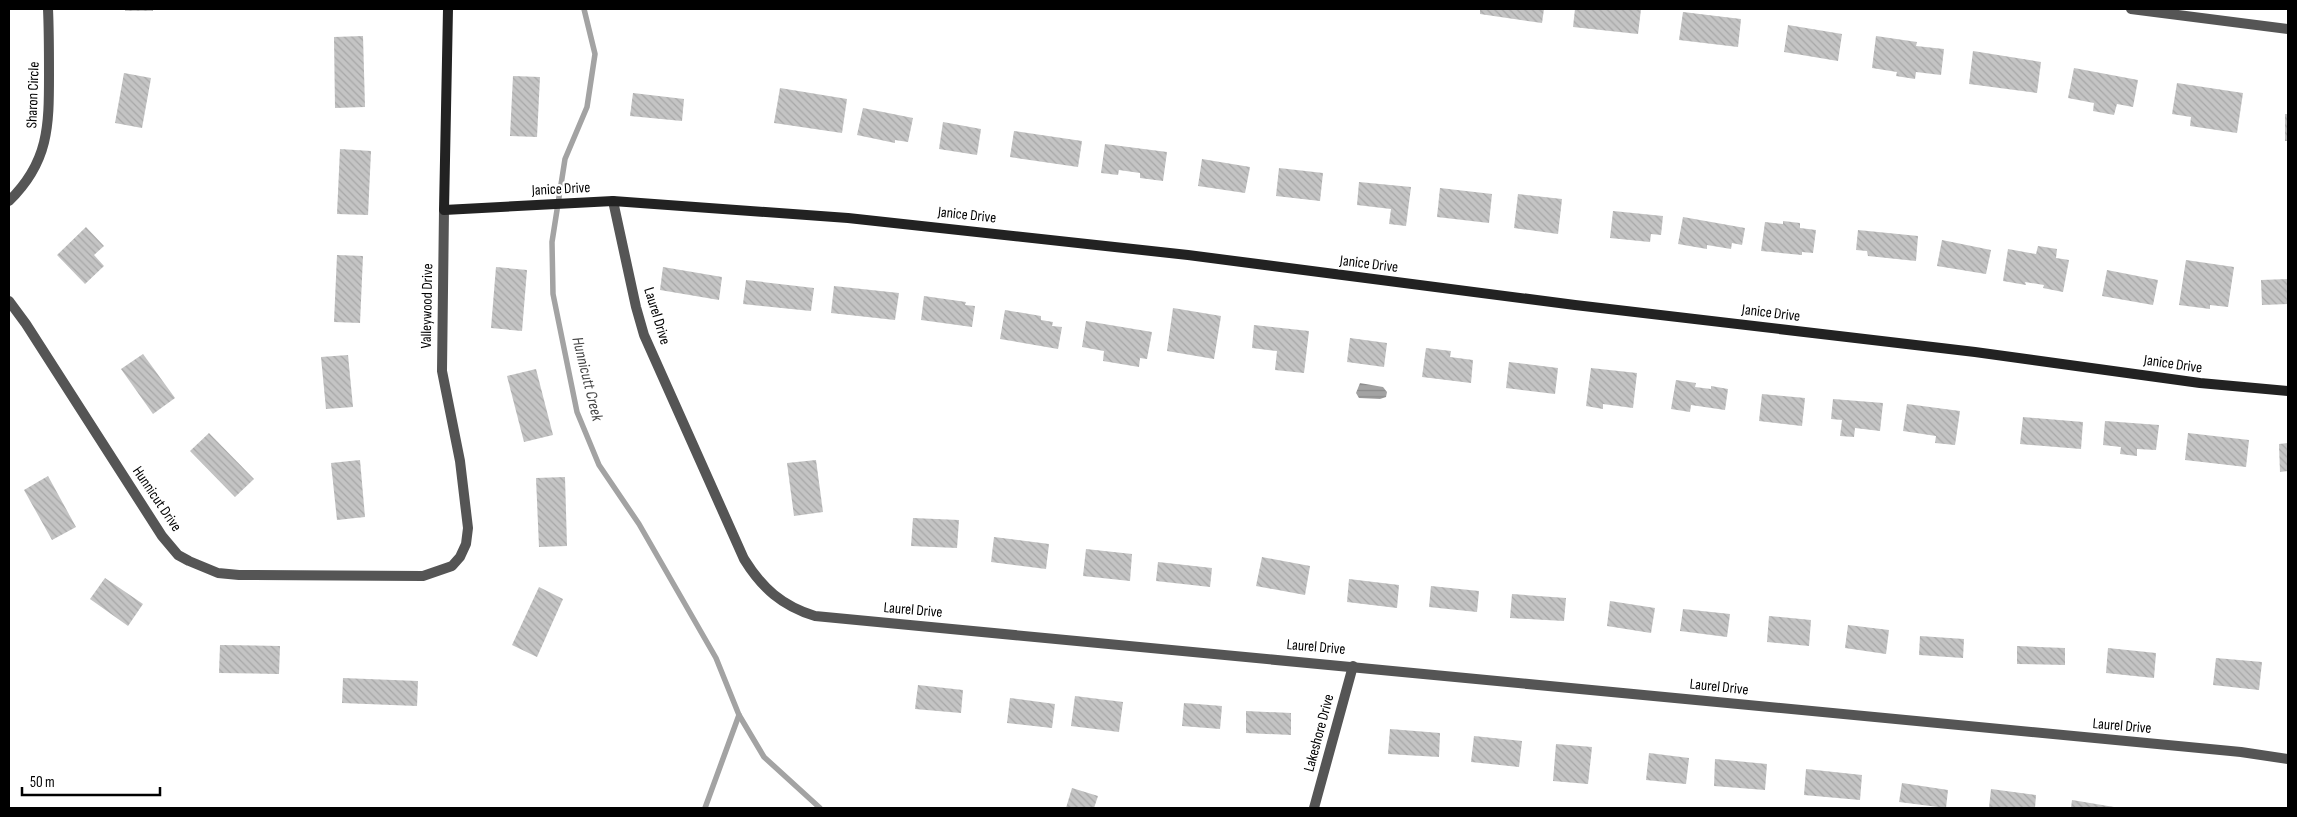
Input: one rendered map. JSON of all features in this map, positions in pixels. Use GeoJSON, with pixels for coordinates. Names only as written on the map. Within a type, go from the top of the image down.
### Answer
{"type":"FeatureCollection","features":[{"type":"Feature","properties":{"kind":"street","name":"Sharon Circle"},"geometry":{"type":"LineString","coordinates":[[9,201],[24,183],[42,154],[48,132],[48,9]]}},
{"type":"Feature","properties":{"kind":"street","name":"Valleywood Drive"},"geometry":{"type":"LineString","coordinates":[[423,576],[452,566],[460,557],[466,544],[468,528],[460,461],[442,371],[441,314],[448,9]]}},
{"type":"Feature","properties":{"kind":"street"},"geometry":{"type":"LineString","coordinates":[[2131,9],[2288,29]]}},
{"type":"Feature","properties":{"kind":"street","name":"Janice Drive"},"geometry":{"type":"LineString","coordinates":[[444,210],[614,201],[857,219],[1125,248],[1575,305],[1966,351],[2200,383],[2288,391]]}},
{"type":"Feature","properties":{"kind":"street","name":"Laurel Drive"},"geometry":{"type":"LineString","coordinates":[[614,201],[636,307],[644,335],[744,560],[760,582],[783,603],[815,616],[2241,752],[2288,759]]}},
{"type":"Feature","properties":{"kind":"street","name":"Hunnicut Drive"},"geometry":{"type":"LineString","coordinates":[[9,301],[26,324],[162,536],[178,554],[188,561],[218,573],[239,575],[423,576]]}},
{"type":"Feature","properties":{"kind":"street","name":"Lakeshore Drive"},"geometry":{"type":"LineString","coordinates":[[1314,808],[1353,666]]}},
{"type":"Feature","properties":{"kind":"shaded area"},"geometry":{"type":"Polygon","coordinates":[[[1360,383],[1383,387],[1387,392],[1386,397],[1380,399],[1359,398],[1356,393],[1360,383]]]}},
{"type":"Feature","properties":{"kind":"building"},"geometry":{"type":"Polygon","coordinates":[[[125,9],[153,9],[153,11],[125,11],[125,9]]]}},
{"type":"Feature","properties":{"kind":"building"},"geometry":{"type":"Polygon","coordinates":[[[1480,9],[1544,9],[1542,23],[1480,14],[1480,9]]]}},
{"type":"Feature","properties":{"kind":"building"},"geometry":{"type":"Polygon","coordinates":[[[1575,9],[1641,9],[1638,34],[1573,27],[1575,9]]]}},
{"type":"Feature","properties":{"kind":"building"},"geometry":{"type":"Polygon","coordinates":[[[1683,12],[1741,19],[1738,47],[1679,40],[1683,12]]]}},
{"type":"Feature","properties":{"kind":"building"},"geometry":{"type":"Polygon","coordinates":[[[1788,25],[1842,34],[1838,61],[1784,52],[1788,25]]]}},
{"type":"Feature","properties":{"kind":"building"},"geometry":{"type":"Polygon","coordinates":[[[363,36],[365,107],[335,108],[334,37],[363,36]]]}},
{"type":"Feature","properties":{"kind":"building"},"geometry":{"type":"Polygon","coordinates":[[[1876,36],[1917,42],[1916,46],[1944,49],[1941,75],[1916,72],[1915,79],[1896,76],[1897,72],[1872,68],[1876,36]]]}},
{"type":"Feature","properties":{"kind":"building"},"geometry":{"type":"Polygon","coordinates":[[[1973,51],[2041,62],[2037,93],[1969,84],[1973,51]]]}},
{"type":"Feature","properties":{"kind":"building"},"geometry":{"type":"Polygon","coordinates":[[[2074,68],[2138,80],[2133,107],[2117,104],[2114,115],[2093,111],[2094,103],[2068,98],[2074,68]]]}},
{"type":"Feature","properties":{"kind":"building"},"geometry":{"type":"Polygon","coordinates":[[[124,73],[151,78],[142,128],[115,123],[124,73]]]}},
{"type":"Feature","properties":{"kind":"building"},"geometry":{"type":"Polygon","coordinates":[[[513,76],[540,77],[537,137],[510,136],[513,76]]]}},
{"type":"Feature","properties":{"kind":"building"},"geometry":{"type":"Polygon","coordinates":[[[2177,83],[2243,93],[2237,133],[2190,126],[2191,117],[2172,114],[2177,83]]]}},
{"type":"Feature","properties":{"kind":"building"},"geometry":{"type":"Polygon","coordinates":[[[780,88],[847,99],[842,133],[774,123],[780,88]]]}},
{"type":"Feature","properties":{"kind":"building"},"geometry":{"type":"Polygon","coordinates":[[[633,93],[684,99],[682,121],[630,116],[633,93]]]}},
{"type":"Feature","properties":{"kind":"building"},"geometry":{"type":"Polygon","coordinates":[[[863,108],[913,118],[908,142],[895,140],[895,143],[857,135],[863,108]]]}},
{"type":"Feature","properties":{"kind":"building"},"geometry":{"type":"Polygon","coordinates":[[[2285,114],[2288,114],[2288,141],[2285,141],[2285,114]]]}},
{"type":"Feature","properties":{"kind":"building"},"geometry":{"type":"Polygon","coordinates":[[[943,122],[981,129],[977,155],[939,149],[943,122]]]}},
{"type":"Feature","properties":{"kind":"building"},"geometry":{"type":"Polygon","coordinates":[[[1014,131],[1082,141],[1078,167],[1010,157],[1014,131]]]}},
{"type":"Feature","properties":{"kind":"building"},"geometry":{"type":"Polygon","coordinates":[[[1105,144],[1167,152],[1163,181],[1140,178],[1140,173],[1119,170],[1118,175],[1101,173],[1105,144]]]}},
{"type":"Feature","properties":{"kind":"building"},"geometry":{"type":"Polygon","coordinates":[[[340,149],[371,151],[368,215],[337,214],[340,149]]]}},
{"type":"Feature","properties":{"kind":"building"},"geometry":{"type":"Polygon","coordinates":[[[1202,159],[1250,167],[1245,193],[1198,186],[1202,159]]]}},
{"type":"Feature","properties":{"kind":"building"},"geometry":{"type":"Polygon","coordinates":[[[1279,168],[1323,173],[1320,201],[1276,196],[1279,168]]]}},
{"type":"Feature","properties":{"kind":"building"},"geometry":{"type":"Polygon","coordinates":[[[1359,182],[1411,187],[1406,226],[1389,224],[1391,209],[1357,205],[1359,182]]]}},
{"type":"Feature","properties":{"kind":"building"},"geometry":{"type":"Polygon","coordinates":[[[1440,188],[1492,194],[1489,223],[1437,217],[1440,188]]]}},
{"type":"Feature","properties":{"kind":"building"},"geometry":{"type":"Polygon","coordinates":[[[1518,194],[1562,199],[1558,234],[1514,228],[1518,194]]]}},
{"type":"Feature","properties":{"kind":"building"},"geometry":{"type":"Polygon","coordinates":[[[1613,211],[1663,216],[1661,235],[1651,234],[1650,242],[1610,238],[1613,211]]]}},
{"type":"Feature","properties":{"kind":"building"},"geometry":{"type":"Polygon","coordinates":[[[1683,217],[1745,228],[1742,245],[1732,243],[1731,249],[1707,245],[1707,249],[1678,244],[1683,217]]]}},
{"type":"Feature","properties":{"kind":"building"},"geometry":{"type":"Polygon","coordinates":[[[1783,221],[1800,223],[1800,228],[1816,230],[1813,253],[1802,252],[1802,255],[1761,251],[1765,222],[1783,224],[1783,221]]]}},
{"type":"Feature","properties":{"kind":"building"},"geometry":{"type":"Polygon","coordinates":[[[86,227],[104,246],[94,255],[104,266],[85,284],[57,255],[86,227]]]}},
{"type":"Feature","properties":{"kind":"building"},"geometry":{"type":"Polygon","coordinates":[[[1858,230],[1918,236],[1916,261],[1868,256],[1867,251],[1856,250],[1858,230]]]}},
{"type":"Feature","properties":{"kind":"building"},"geometry":{"type":"Polygon","coordinates":[[[1942,240],[1991,250],[1986,274],[1937,266],[1942,240]]]}},
{"type":"Feature","properties":{"kind":"building"},"geometry":{"type":"Polygon","coordinates":[[[2038,246],[2057,249],[2056,258],[2069,260],[2063,292],[2043,288],[2044,285],[2025,282],[2026,285],[2003,281],[2008,249],[2036,254],[2038,246]]]}},
{"type":"Feature","properties":{"kind":"building"},"geometry":{"type":"Polygon","coordinates":[[[337,255],[363,256],[360,323],[334,322],[337,255]]]}},
{"type":"Feature","properties":{"kind":"building"},"geometry":{"type":"Polygon","coordinates":[[[2186,260],[2234,267],[2228,307],[2210,305],[2210,309],[2179,305],[2186,260]]]}},
{"type":"Feature","properties":{"kind":"building"},"geometry":{"type":"Polygon","coordinates":[[[496,267],[527,270],[522,331],[491,328],[496,267]]]}},
{"type":"Feature","properties":{"kind":"building"},"geometry":{"type":"Polygon","coordinates":[[[663,267],[722,277],[719,300],[660,290],[663,267]]]}},
{"type":"Feature","properties":{"kind":"building"},"geometry":{"type":"Polygon","coordinates":[[[2107,270],[2158,280],[2153,305],[2102,296],[2107,270]]]}},
{"type":"Feature","properties":{"kind":"building"},"geometry":{"type":"Polygon","coordinates":[[[2288,279],[2288,304],[2262,305],[2261,280],[2288,279]]]}},
{"type":"Feature","properties":{"kind":"building"},"geometry":{"type":"Polygon","coordinates":[[[746,280],[814,288],[811,311],[743,304],[746,280]]]}},
{"type":"Feature","properties":{"kind":"building"},"geometry":{"type":"Polygon","coordinates":[[[834,286],[899,293],[895,320],[831,313],[834,286]]]}},
{"type":"Feature","properties":{"kind":"building"},"geometry":{"type":"Polygon","coordinates":[[[924,296],[966,302],[965,305],[975,306],[972,327],[921,320],[924,296]]]}},
{"type":"Feature","properties":{"kind":"building"},"geometry":{"type":"Polygon","coordinates":[[[1173,308],[1221,316],[1214,359],[1167,351],[1173,308]]]}},
{"type":"Feature","properties":{"kind":"building"},"geometry":{"type":"Polygon","coordinates":[[[1005,310],[1041,316],[1041,320],[1053,322],[1052,326],[1062,327],[1058,349],[1000,339],[1005,310]]]}},
{"type":"Feature","properties":{"kind":"building"},"geometry":{"type":"Polygon","coordinates":[[[1086,321],[1152,332],[1147,359],[1140,358],[1139,367],[1103,361],[1104,351],[1082,347],[1086,321]]]}},
{"type":"Feature","properties":{"kind":"building"},"geometry":{"type":"Polygon","coordinates":[[[1254,325],[1309,331],[1304,373],[1275,370],[1277,351],[1252,348],[1254,325]]]}},
{"type":"Feature","properties":{"kind":"building"},"geometry":{"type":"Polygon","coordinates":[[[1350,338],[1387,343],[1384,367],[1347,362],[1350,338]]]}},
{"type":"Feature","properties":{"kind":"building"},"geometry":{"type":"Polygon","coordinates":[[[1426,348],[1451,351],[1450,357],[1473,360],[1471,383],[1422,377],[1426,348]]]}},
{"type":"Feature","properties":{"kind":"building"},"geometry":{"type":"Polygon","coordinates":[[[143,354],[175,398],[153,414],[121,369],[143,354]]]}},
{"type":"Feature","properties":{"kind":"building"},"geometry":{"type":"Polygon","coordinates":[[[348,355],[353,407],[326,409],[321,357],[348,355]]]}},
{"type":"Feature","properties":{"kind":"building"},"geometry":{"type":"Polygon","coordinates":[[[1509,362],[1558,368],[1555,394],[1506,388],[1509,362]]]}},
{"type":"Feature","properties":{"kind":"building"},"geometry":{"type":"Polygon","coordinates":[[[1591,368],[1637,373],[1633,408],[1603,404],[1603,409],[1586,406],[1591,368]]]}},
{"type":"Feature","properties":{"kind":"building"},"geometry":{"type":"Polygon","coordinates":[[[536,369],[553,435],[524,442],[507,376],[536,369]]]}},
{"type":"Feature","properties":{"kind":"building"},"geometry":{"type":"Polygon","coordinates":[[[1676,380],[1696,383],[1695,387],[1711,389],[1711,386],[1728,389],[1725,410],[1691,405],[1690,412],[1671,409],[1676,380]]]}},
{"type":"Feature","properties":{"kind":"building"},"geometry":{"type":"Polygon","coordinates":[[[1762,394],[1805,398],[1802,426],[1759,421],[1762,394]]]}},
{"type":"Feature","properties":{"kind":"building"},"geometry":{"type":"Polygon","coordinates":[[[1833,399],[1883,403],[1880,431],[1855,428],[1854,437],[1840,436],[1842,420],[1831,419],[1833,399]]]}},
{"type":"Feature","properties":{"kind":"building"},"geometry":{"type":"Polygon","coordinates":[[[1907,404],[1960,411],[1955,445],[1935,443],[1936,436],[1903,431],[1907,404]]]}},
{"type":"Feature","properties":{"kind":"building"},"geometry":{"type":"Polygon","coordinates":[[[2023,417],[2083,422],[2081,449],[2020,444],[2023,417]]]}},
{"type":"Feature","properties":{"kind":"building"},"geometry":{"type":"Polygon","coordinates":[[[2105,421],[2159,425],[2156,450],[2137,449],[2137,456],[2120,454],[2121,447],[2103,445],[2105,421]]]}},
{"type":"Feature","properties":{"kind":"building"},"geometry":{"type":"Polygon","coordinates":[[[209,433],[254,479],[235,497],[190,451],[209,433]]]}},
{"type":"Feature","properties":{"kind":"building"},"geometry":{"type":"Polygon","coordinates":[[[2188,433],[2249,440],[2246,467],[2185,460],[2188,433]]]}},
{"type":"Feature","properties":{"kind":"building"},"geometry":{"type":"Polygon","coordinates":[[[2288,443],[2288,471],[2280,472],[2279,444],[2288,443]]]}},
{"type":"Feature","properties":{"kind":"building"},"geometry":{"type":"Polygon","coordinates":[[[360,460],[365,517],[337,520],[331,463],[360,460]]]}},
{"type":"Feature","properties":{"kind":"building"},"geometry":{"type":"Polygon","coordinates":[[[816,460],[823,512],[794,516],[787,463],[816,460]]]}},
{"type":"Feature","properties":{"kind":"building"},"geometry":{"type":"Polygon","coordinates":[[[48,476],[76,527],[52,540],[24,490],[48,476]]]}},
{"type":"Feature","properties":{"kind":"building"},"geometry":{"type":"Polygon","coordinates":[[[565,477],[567,546],[539,547],[536,478],[565,477]]]}},
{"type":"Feature","properties":{"kind":"building"},"geometry":{"type":"Polygon","coordinates":[[[913,518],[959,520],[957,548],[911,546],[913,518]]]}},
{"type":"Feature","properties":{"kind":"building"},"geometry":{"type":"Polygon","coordinates":[[[994,537],[1049,544],[1046,569],[991,562],[994,537]]]}},
{"type":"Feature","properties":{"kind":"building"},"geometry":{"type":"Polygon","coordinates":[[[1086,549],[1132,554],[1130,581],[1083,576],[1086,549]]]}},
{"type":"Feature","properties":{"kind":"building"},"geometry":{"type":"Polygon","coordinates":[[[1262,557],[1310,566],[1305,595],[1256,586],[1262,557]]]}},
{"type":"Feature","properties":{"kind":"building"},"geometry":{"type":"Polygon","coordinates":[[[1158,562],[1212,568],[1210,587],[1156,581],[1158,562]]]}},
{"type":"Feature","properties":{"kind":"building"},"geometry":{"type":"Polygon","coordinates":[[[105,578],[143,604],[128,626],[90,599],[105,578]]]}},
{"type":"Feature","properties":{"kind":"building"},"geometry":{"type":"Polygon","coordinates":[[[1349,579],[1399,585],[1397,608],[1347,602],[1349,579]]]}},
{"type":"Feature","properties":{"kind":"building"},"geometry":{"type":"Polygon","coordinates":[[[1431,586],[1479,591],[1477,612],[1429,607],[1431,586]]]}},
{"type":"Feature","properties":{"kind":"building"},"geometry":{"type":"Polygon","coordinates":[[[539,587],[563,599],[537,657],[512,645],[539,587]]]}},
{"type":"Feature","properties":{"kind":"building"},"geometry":{"type":"Polygon","coordinates":[[[1512,594],[1566,598],[1564,621],[1510,618],[1512,594]]]}},
{"type":"Feature","properties":{"kind":"building"},"geometry":{"type":"Polygon","coordinates":[[[1610,601],[1655,608],[1651,633],[1607,626],[1610,601]]]}},
{"type":"Feature","properties":{"kind":"building"},"geometry":{"type":"Polygon","coordinates":[[[1683,609],[1730,614],[1727,637],[1680,631],[1683,609]]]}},
{"type":"Feature","properties":{"kind":"building"},"geometry":{"type":"Polygon","coordinates":[[[1769,616],[1811,620],[1809,646],[1767,642],[1769,616]]]}},
{"type":"Feature","properties":{"kind":"building"},"geometry":{"type":"Polygon","coordinates":[[[1848,625],[1889,630],[1886,654],[1845,648],[1848,625]]]}},
{"type":"Feature","properties":{"kind":"building"},"geometry":{"type":"Polygon","coordinates":[[[1920,636],[1964,639],[1963,658],[1919,655],[1920,636]]]}},
{"type":"Feature","properties":{"kind":"building"},"geometry":{"type":"Polygon","coordinates":[[[220,645],[280,646],[279,674],[219,673],[220,645]]]}},
{"type":"Feature","properties":{"kind":"building"},"geometry":{"type":"Polygon","coordinates":[[[2017,646],[2065,648],[2065,665],[2017,664],[2017,646]]]}},
{"type":"Feature","properties":{"kind":"building"},"geometry":{"type":"Polygon","coordinates":[[[2108,648],[2156,653],[2154,678],[2106,673],[2108,648]]]}},
{"type":"Feature","properties":{"kind":"building"},"geometry":{"type":"Polygon","coordinates":[[[2216,658],[2262,662],[2259,690],[2213,685],[2216,658]]]}},
{"type":"Feature","properties":{"kind":"building"},"geometry":{"type":"Polygon","coordinates":[[[343,678],[418,681],[417,706],[342,703],[343,678]]]}},
{"type":"Feature","properties":{"kind":"building"},"geometry":{"type":"Polygon","coordinates":[[[918,685],[963,690],[961,713],[915,709],[918,685]]]}},
{"type":"Feature","properties":{"kind":"building"},"geometry":{"type":"Polygon","coordinates":[[[1075,696],[1123,702],[1119,732],[1071,726],[1075,696]]]}},
{"type":"Feature","properties":{"kind":"building"},"geometry":{"type":"Polygon","coordinates":[[[1010,698],[1055,704],[1052,728],[1007,723],[1010,698]]]}},
{"type":"Feature","properties":{"kind":"building"},"geometry":{"type":"Polygon","coordinates":[[[1184,703],[1222,706],[1220,729],[1182,726],[1184,703]]]}},
{"type":"Feature","properties":{"kind":"building"},"geometry":{"type":"Polygon","coordinates":[[[1246,711],[1291,713],[1291,735],[1246,733],[1246,711]]]}},
{"type":"Feature","properties":{"kind":"building"},"geometry":{"type":"Polygon","coordinates":[[[1390,729],[1440,733],[1439,757],[1388,754],[1390,729]]]}},
{"type":"Feature","properties":{"kind":"building"},"geometry":{"type":"Polygon","coordinates":[[[1474,736],[1522,741],[1519,767],[1471,762],[1474,736]]]}},
{"type":"Feature","properties":{"kind":"building"},"geometry":{"type":"Polygon","coordinates":[[[1556,744],[1592,747],[1588,784],[1553,781],[1556,744]]]}},
{"type":"Feature","properties":{"kind":"building"},"geometry":{"type":"Polygon","coordinates":[[[1649,753],[1689,758],[1686,784],[1646,780],[1649,753]]]}},
{"type":"Feature","properties":{"kind":"building"},"geometry":{"type":"Polygon","coordinates":[[[1715,759],[1767,764],[1765,790],[1714,786],[1715,759]]]}},
{"type":"Feature","properties":{"kind":"building"},"geometry":{"type":"Polygon","coordinates":[[[1806,769],[1862,775],[1860,800],[1804,795],[1806,769]]]}},
{"type":"Feature","properties":{"kind":"building"},"geometry":{"type":"Polygon","coordinates":[[[1902,783],[1948,790],[1946,808],[1899,802],[1902,783]]]}},
{"type":"Feature","properties":{"kind":"building"},"geometry":{"type":"Polygon","coordinates":[[[1072,788],[1098,796],[1094,808],[1066,808],[1072,788]]]}},
{"type":"Feature","properties":{"kind":"building"},"geometry":{"type":"Polygon","coordinates":[[[1991,789],[2036,795],[2035,808],[1989,808],[1991,789]]]}},
{"type":"Feature","properties":{"kind":"building"},"geometry":{"type":"Polygon","coordinates":[[[2072,800],[2114,807],[2114,808],[2071,808],[2072,800]]]}},
{"type":"Feature","properties":{"kind":"waterway","name":"Hunnicutt Creek"},"geometry":{"type":"LineString","coordinates":[[584,9],[595,54],[587,107],[565,159],[552,242],[553,294],[577,412],[599,465],[639,524],[716,658],[739,715],[764,757],[820,808]]}},
{"type":"Feature","properties":{"kind":"waterway","name":"Hunnicutt Creek"},"geometry":{"type":"LineString","coordinates":[[705,808],[739,715]]}}]}
